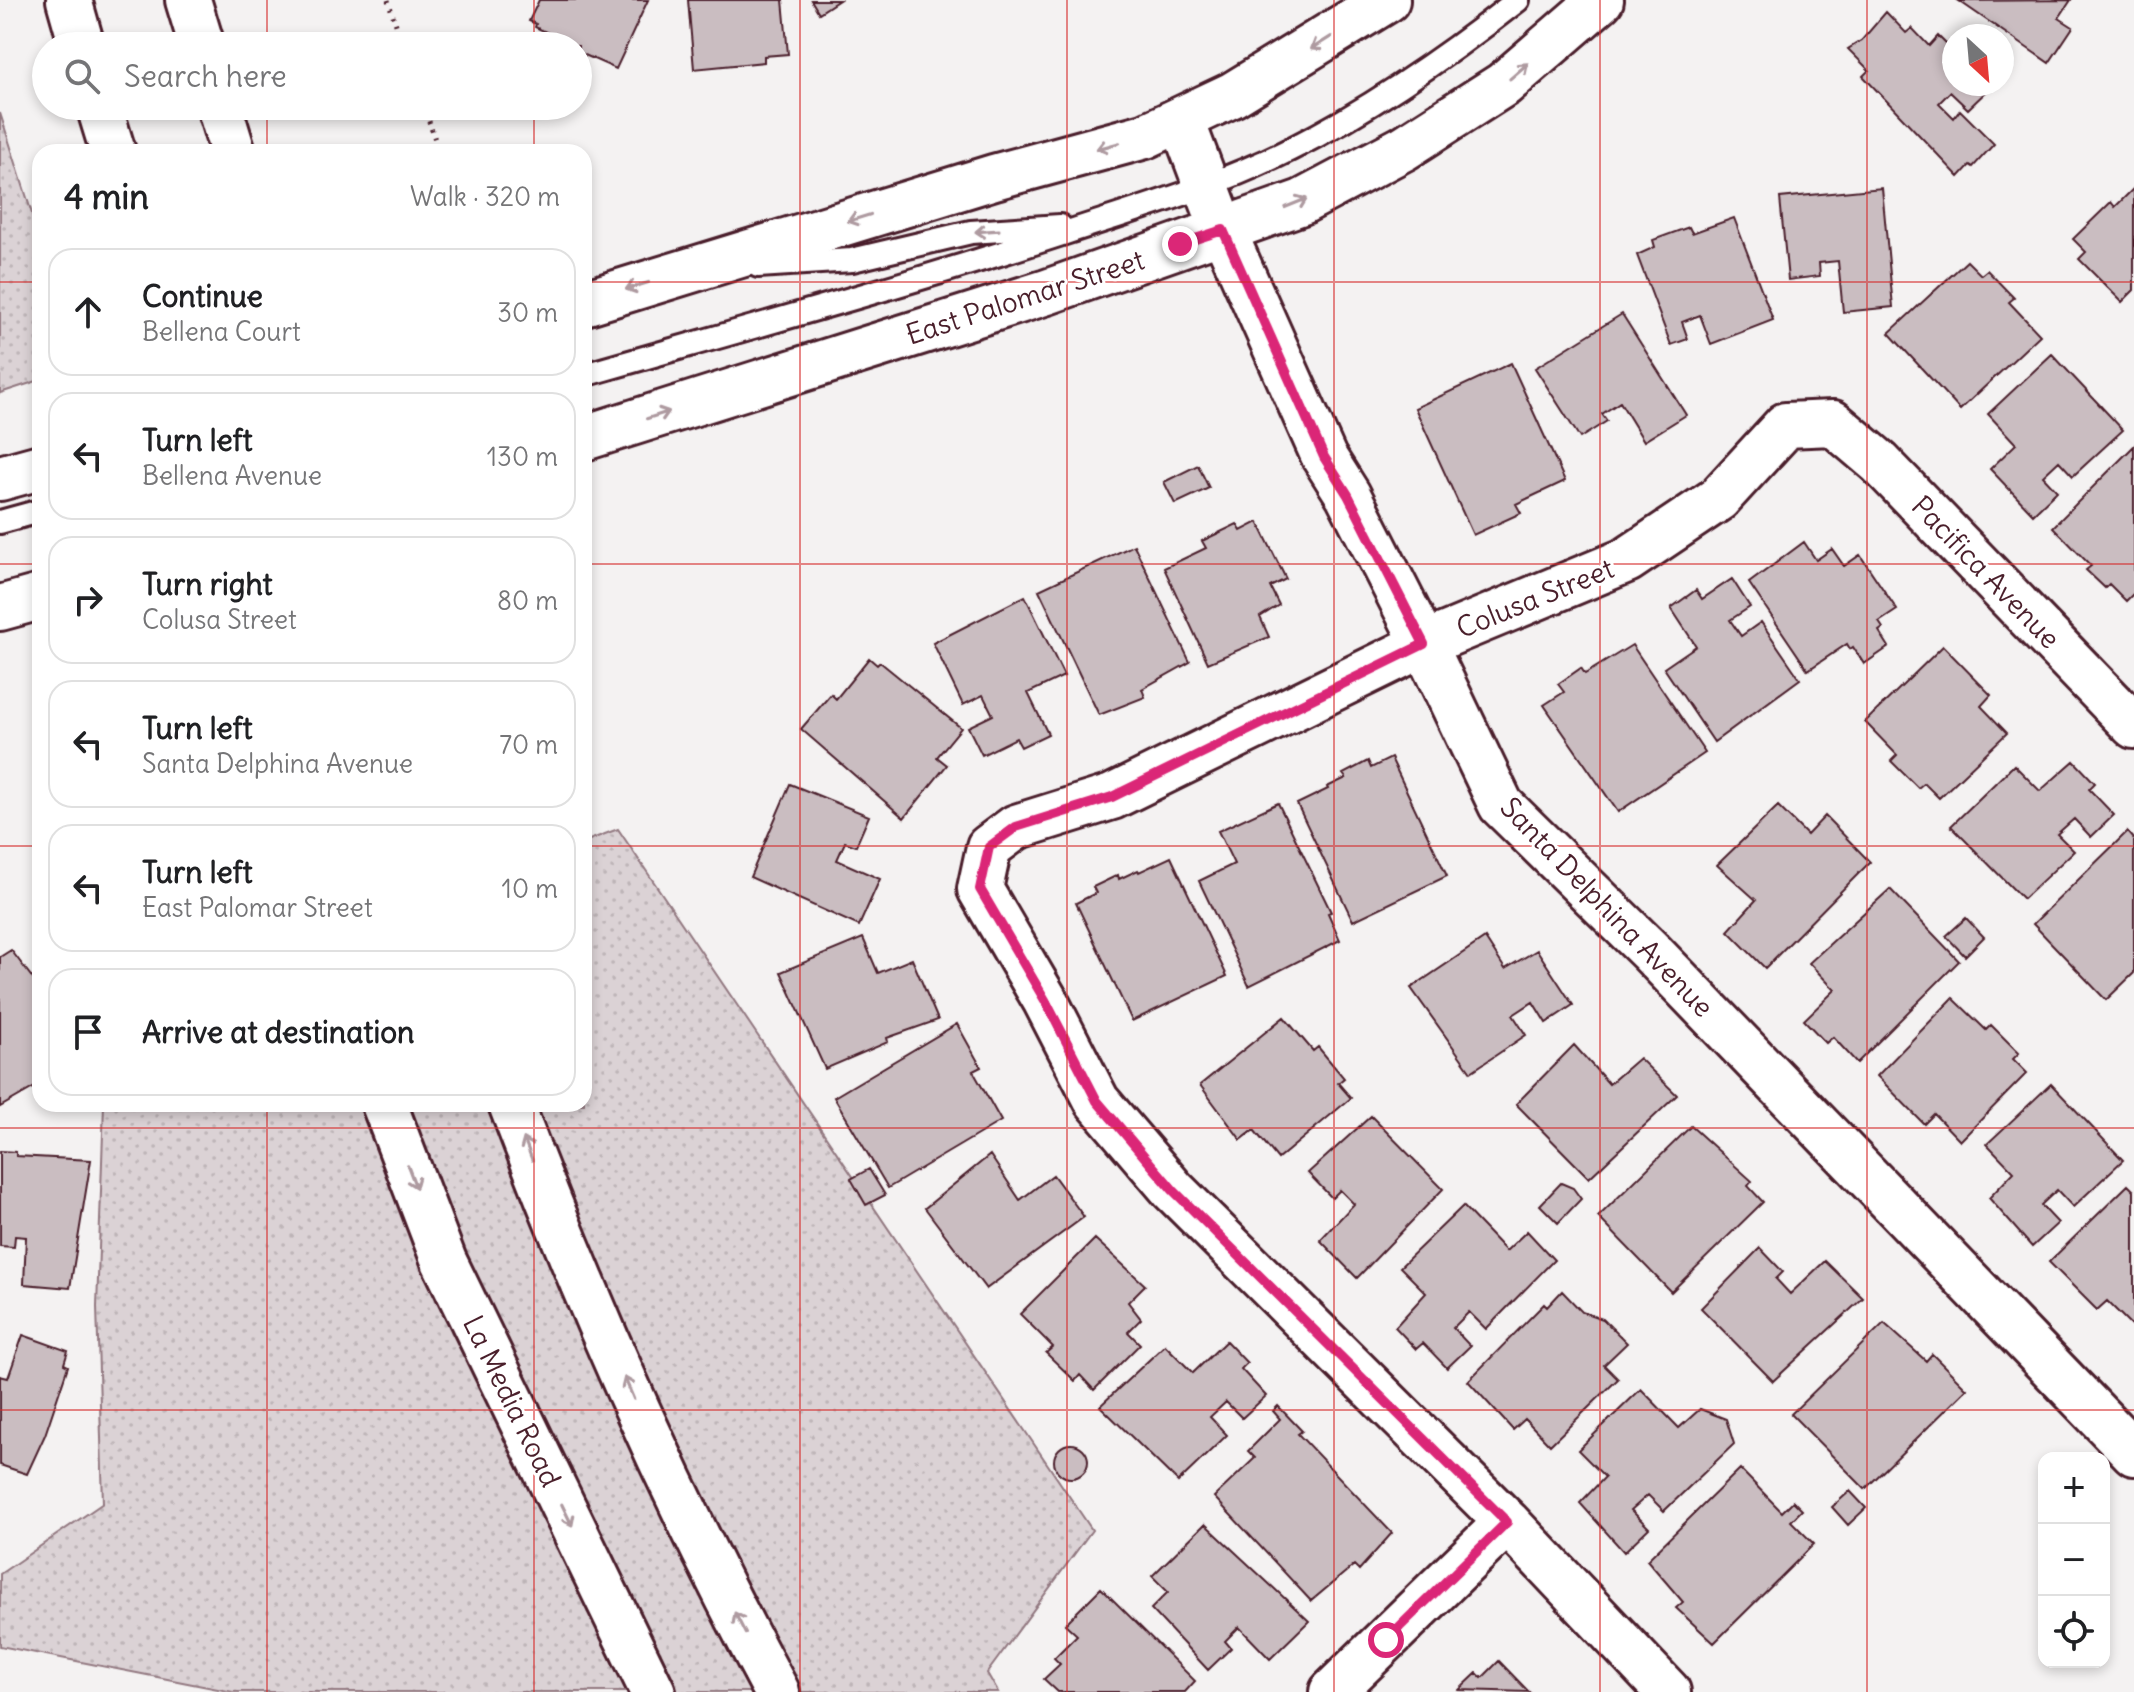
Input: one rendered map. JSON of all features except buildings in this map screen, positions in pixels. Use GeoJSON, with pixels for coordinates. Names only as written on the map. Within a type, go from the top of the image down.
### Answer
{"type":"FeatureCollection","features":[{"type":"Feature","properties":{"kind":"street"},"geometry":{"type":"LineString","coordinates":[[69,0],[78,32]]}},
{"type":"Feature","properties":{"kind":"street"},"geometry":{"type":"LineString","coordinates":[[188,0],[198,32]]}},
{"type":"Feature","properties":{"kind":"street"},"geometry":{"type":"LineString","coordinates":[[592,301],[994,177],[1145,136],[1182,121],[1294,60],[1387,0]]}},
{"type":"Feature","properties":{"kind":"street","name":"East Palomar Street"},"geometry":{"type":"LineString","coordinates":[[592,435],[1047,292],[1302,202],[1404,148],[1504,84],[1601,0]]}},
{"type":"Feature","properties":{"kind":"street"},"geometry":{"type":"LineString","coordinates":[[103,120],[111,144]]}},
{"type":"Feature","properties":{"kind":"street"},"geometry":{"type":"LineString","coordinates":[[223,120],[231,144]]}},
{"type":"Feature","properties":{"kind":"street","name":"Santa Delphina Avenue"},"geometry":{"type":"LineString","coordinates":[[1182,121],[1223,230],[1324,457],[1348,495],[1424,644],[1501,805],[1650,951],[2134,1453]]}},
{"type":"Feature","properties":{"kind":"street","name":"Colusa Street"},"geometry":{"type":"LineString","coordinates":[[1507,1522],[1173,1190],[1097,1101],[1045,1000],[980,889],[989,847],[1016,827],[1112,797],[1424,644],[1627,560],[1718,499],[1786,425],[1833,423]]}},
{"type":"Feature","properties":{"kind":"street","name":"Pacifica Avenue"},"geometry":{"type":"LineString","coordinates":[[1833,423],[1880,463],[2134,726]]}},
{"type":"Feature","properties":{"kind":"street"},"geometry":{"type":"LineString","coordinates":[[0,478],[32,469]]}},
{"type":"Feature","properties":{"kind":"street"},"geometry":{"type":"LineString","coordinates":[[0,608],[32,599]]}},
{"type":"Feature","properties":{"kind":"street","name":"La Media Road"},"geometry":{"type":"LineString","coordinates":[[387,1112],[444,1261],[653,1692]]}},
{"type":"Feature","properties":{"kind":"street"},"geometry":{"type":"LineString","coordinates":[[514,1112],[547,1200],[668,1477],[777,1692]]}},
{"type":"Feature","properties":{"kind":"street"},"geometry":{"type":"LineString","coordinates":[[1332,1692],[1507,1522],[1668,1692]]}},
{"type":"Feature","properties":{"kind":"lane"},"geometry":{"type":"LineString","coordinates":[[592,373],[960,267],[1205,185],[1290,150],[1363,109],[1455,50],[1518,0]]}},
{"type":"Feature","properties":{"kind":"lane"},"geometry":{"type":"LineString","coordinates":[[691,270],[852,260],[971,232],[1093,224]]}},
{"type":"Feature","properties":{"kind":"lane"},"geometry":{"type":"LineString","coordinates":[[0,522],[32,513]]}},
{"type":"Feature","properties":{"kind":"path"},"geometry":{"type":"LineString","coordinates":[[388,0],[398,32]]}},
{"type":"Feature","properties":{"kind":"path"},"geometry":{"type":"LineString","coordinates":[[429,120],[436,144]]}},
{"type":"Feature","properties":{"kind":"shaded area"},"geometry":{"type":"Polygon","coordinates":[[[0,113],[32,214],[32,383],[0,393],[0,113]]]}},
{"type":"Feature","properties":{"kind":"shaded area"},"geometry":{"type":"Polygon","coordinates":[[[618,829],[1092,1530],[987,1673],[998,1692],[233,1692],[0,1646],[0,1574],[103,1503],[97,1307],[104,1112],[592,1112],[592,839],[618,829]]]}},
{"type":"Feature","properties":{"kind":"route"},"geometry":{"type":"LineString","coordinates":[[1180,244],[1223,230],[1324,457],[1348,495],[1424,644],[1112,797],[1016,827],[989,847],[983,863],[980,889],[1045,1000],[1097,1101],[1173,1190],[1507,1522],[1386,1640]]}}]}
